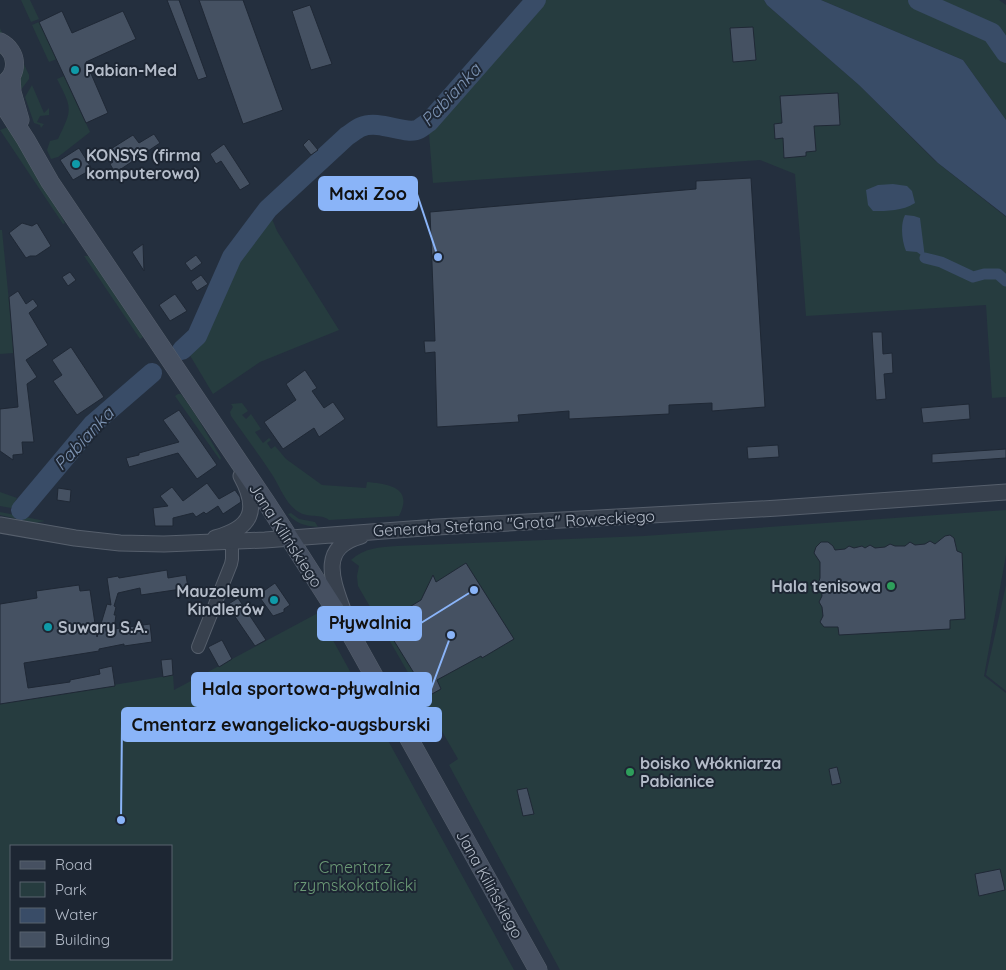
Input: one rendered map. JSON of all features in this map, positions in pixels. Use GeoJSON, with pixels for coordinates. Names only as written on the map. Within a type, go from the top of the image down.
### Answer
{"type":"FeatureCollection","features":[{"type":"Feature","properties":{"kind":"main road","name":"Jana Kilińskiego"},"geometry":{"type":"LineString","coordinates":[[0,42],[7,46],[14,58],[14,71],[5,82],[12,92],[26,140]]}},
{"type":"Feature","properties":{"kind":"main road","name":"Jana Kilińskiego"},"geometry":{"type":"LineString","coordinates":[[0,99],[50,182],[289,538],[350,634],[538,970]]}},
{"type":"Feature","properties":{"kind":"street"},"geometry":{"type":"LineString","coordinates":[[188,543],[221,536],[239,528],[248,520],[252,507],[248,489],[213,424]]}},
{"type":"Feature","properties":{"kind":"street","name":"Generała Stefana \"Grota\" Roweckiego"},"geometry":{"type":"LineString","coordinates":[[0,525],[75,538],[120,543],[188,543],[778,508],[1006,492]]}},
{"type":"Feature","properties":{"kind":"street"},"geometry":{"type":"LineString","coordinates":[[350,634],[334,582],[331,562],[338,549],[347,541],[359,536],[382,531]]}},
{"type":"Feature","properties":{"kind":"street"},"geometry":{"type":"LineString","coordinates":[[198,647],[231,564],[232,541]]}},
{"type":"Feature","properties":{"kind":"green space"},"geometry":{"type":"Polygon","coordinates":[[[21,0],[30,0],[39,19],[31,22],[21,0]]]}},
{"type":"Feature","properties":{"kind":"green space"},"geometry":{"type":"Polygon","coordinates":[[[535,0],[764,0],[767,5],[859,85],[934,160],[1006,217],[1006,397],[992,398],[986,305],[806,316],[795,174],[760,160],[433,183],[428,122],[535,0]]]}},
{"type":"Feature","properties":{"kind":"green space"},"geometry":{"type":"Polygon","coordinates":[[[821,0],[999,0],[1006,5],[1006,120],[963,60],[821,0]]]}},
{"type":"Feature","properties":{"kind":"green space"},"geometry":{"type":"Polygon","coordinates":[[[39,22],[57,59],[49,62],[32,25],[39,22]]]}},
{"type":"Feature","properties":{"kind":"green space"},"geometry":{"type":"Polygon","coordinates":[[[0,28],[3,35],[15,45],[29,75],[29,79],[20,91],[0,34],[0,28]]]}},
{"type":"Feature","properties":{"kind":"green space"},"geometry":{"type":"Polygon","coordinates":[[[64,76],[90,132],[58,157],[51,159],[47,150],[50,141],[58,139],[69,109],[66,97],[57,79],[64,76]]]}},
{"type":"Feature","properties":{"kind":"green space"},"geometry":{"type":"Polygon","coordinates":[[[32,85],[44,113],[49,108],[49,115],[40,116],[37,122],[44,124],[41,128],[40,125],[34,123],[25,97],[32,85]]]}},
{"type":"Feature","properties":{"kind":"green space"},"geometry":{"type":"Polygon","coordinates":[[[8,127],[65,223],[63,224],[0,130],[8,127]]]}},
{"type":"Feature","properties":{"kind":"green space"},"geometry":{"type":"Polygon","coordinates":[[[391,176],[397,179],[400,185],[397,191],[391,194],[385,191],[382,185],[385,179],[391,176]]]}},
{"type":"Feature","properties":{"kind":"green space"},"geometry":{"type":"Polygon","coordinates":[[[268,209],[277,231],[339,330],[260,362],[213,394],[185,347],[197,336],[232,257],[268,209]]]}},
{"type":"Feature","properties":{"kind":"green space"},"geometry":{"type":"Polygon","coordinates":[[[0,230],[2,230],[14,353],[0,354],[0,230]]]}},
{"type":"Feature","properties":{"kind":"green space"},"geometry":{"type":"Polygon","coordinates":[[[84,256],[88,256],[101,267],[143,337],[140,339],[84,256]]]}},
{"type":"Feature","properties":{"kind":"green space"},"geometry":{"type":"Polygon","coordinates":[[[181,394],[197,417],[221,458],[220,460],[175,396],[181,394]]]}},
{"type":"Feature","properties":{"kind":"green space"},"geometry":{"type":"Polygon","coordinates":[[[242,403],[248,411],[242,415],[246,419],[251,414],[261,429],[255,432],[263,443],[269,438],[271,440],[267,443],[271,449],[275,446],[286,459],[322,485],[366,488],[367,482],[383,484],[396,489],[401,493],[403,499],[403,506],[399,516],[329,520],[297,511],[286,499],[268,468],[231,416],[230,412],[233,407],[231,404],[242,403]]]}},
{"type":"Feature","properties":{"kind":"green space"},"geometry":{"type":"Polygon","coordinates":[[[0,492],[17,498],[11,508],[0,506],[0,492]]]}},
{"type":"Feature","properties":{"kind":"green space"},"geometry":{"type":"Polygon","coordinates":[[[1006,510],[1006,555],[984,676],[1006,693],[1006,970],[560,970],[449,765],[458,759],[358,586],[359,566],[351,560],[361,553],[390,546],[644,536],[1006,510]]]}},
{"type":"Feature","properties":{"kind":"green space"},"geometry":{"type":"Polygon","coordinates":[[[0,512],[45,521],[35,523],[0,515],[0,512]]]}},
{"type":"Feature","properties":{"kind":"green space"},"geometry":{"type":"Polygon","coordinates":[[[291,513],[299,519],[315,522],[318,527],[298,522],[288,514],[291,513]]]}},
{"type":"Feature","properties":{"kind":"green space"},"geometry":{"type":"Polygon","coordinates":[[[1006,585],[1006,691],[986,675],[1006,585]]]}},
{"type":"Feature","properties":{"kind":"green space","name":"Cmentarz rzymskokatolicki"},"geometry":{"type":"Polygon","coordinates":[[[318,613],[514,970],[0,970],[0,704],[173,675],[174,690],[318,613]]]}},
{"type":"Feature","properties":{"kind":"water"},"geometry":{"type":"Polygon","coordinates":[[[764,0],[821,0],[963,60],[1006,120],[1006,216],[938,163],[859,85],[767,5],[764,0]]]}},
{"type":"Feature","properties":{"kind":"water"},"geometry":{"type":"Polygon","coordinates":[[[893,184],[907,186],[912,191],[915,203],[900,209],[873,211],[868,205],[866,190],[878,185],[893,184]]]}},
{"type":"Feature","properties":{"kind":"water"},"geometry":{"type":"Polygon","coordinates":[[[905,215],[920,218],[925,258],[917,252],[906,251],[902,233],[902,223],[905,215]]]}},
{"type":"Feature","properties":{"kind":"building"},"geometry":{"type":"Polygon","coordinates":[[[167,0],[179,0],[207,77],[198,80],[167,0]]]}},
{"type":"Feature","properties":{"kind":"building"},"geometry":{"type":"Polygon","coordinates":[[[199,0],[243,0],[283,110],[243,124],[199,0]]]}},
{"type":"Feature","properties":{"kind":"building"},"geometry":{"type":"Polygon","coordinates":[[[310,5],[332,64],[311,70],[292,11],[310,5]]]}},
{"type":"Feature","properties":{"kind":"building","name":"Pabian-Med"},"geometry":{"type":"Polygon","coordinates":[[[62,11],[72,33],[123,11],[136,39],[86,62],[108,113],[86,123],[39,22],[62,11]]]}},
{"type":"Feature","properties":{"kind":"building"},"geometry":{"type":"Polygon","coordinates":[[[753,27],[756,60],[733,62],[730,28],[753,27]]]}},
{"type":"Feature","properties":{"kind":"building"},"geometry":{"type":"Polygon","coordinates":[[[838,93],[840,125],[814,126],[816,151],[806,152],[806,156],[784,158],[783,138],[775,139],[774,124],[782,123],[780,96],[838,93]]]}},
{"type":"Feature","properties":{"kind":"building"},"geometry":{"type":"Polygon","coordinates":[[[154,134],[160,143],[118,171],[114,171],[110,164],[113,162],[106,152],[133,135],[139,143],[154,134]]]}},
{"type":"Feature","properties":{"kind":"building"},"geometry":{"type":"Polygon","coordinates":[[[309,139],[318,150],[311,155],[303,145],[309,139]]]}},
{"type":"Feature","properties":{"kind":"building"},"geometry":{"type":"Polygon","coordinates":[[[224,144],[250,184],[240,190],[221,161],[216,164],[210,154],[224,144]]]}},
{"type":"Feature","properties":{"kind":"building","name":"KONSYS (firma komputerowa)"},"geometry":{"type":"Polygon","coordinates":[[[79,148],[92,169],[73,180],[60,160],[79,148]]]}},
{"type":"Feature","properties":{"kind":"building"},"geometry":{"type":"Polygon","coordinates":[[[751,178],[765,407],[712,411],[712,403],[669,405],[669,414],[569,419],[569,411],[518,415],[519,422],[437,427],[435,352],[425,353],[424,341],[435,341],[430,212],[696,189],[696,181],[751,178]]]}},
{"type":"Feature","properties":{"kind":"building"},"geometry":{"type":"Polygon","coordinates":[[[22,223],[32,226],[37,223],[51,246],[36,256],[26,258],[9,233],[22,223]]]}},
{"type":"Feature","properties":{"kind":"building"},"geometry":{"type":"Polygon","coordinates":[[[143,244],[144,271],[132,252],[143,244]]]}},
{"type":"Feature","properties":{"kind":"building"},"geometry":{"type":"Polygon","coordinates":[[[196,255],[202,263],[191,271],[185,263],[196,255]]]}},
{"type":"Feature","properties":{"kind":"building"},"geometry":{"type":"Polygon","coordinates":[[[70,272],[76,280],[68,286],[62,277],[70,272]]]}},
{"type":"Feature","properties":{"kind":"building"},"geometry":{"type":"Polygon","coordinates":[[[201,275],[208,284],[197,291],[191,282],[201,275]]]}},
{"type":"Feature","properties":{"kind":"building"},"geometry":{"type":"Polygon","coordinates":[[[18,291],[26,304],[33,299],[38,306],[29,313],[48,345],[26,360],[37,377],[27,384],[34,442],[22,442],[23,454],[13,455],[13,460],[0,451],[0,409],[18,407],[9,297],[18,291]]]}},
{"type":"Feature","properties":{"kind":"building"},"geometry":{"type":"Polygon","coordinates":[[[175,294],[187,311],[170,321],[159,305],[175,294]]]}},
{"type":"Feature","properties":{"kind":"building"},"geometry":{"type":"Polygon","coordinates":[[[872,332],[882,332],[883,354],[892,353],[893,373],[884,374],[886,399],[876,400],[872,332]]]}},
{"type":"Feature","properties":{"kind":"building"},"geometry":{"type":"Polygon","coordinates":[[[71,347],[104,397],[77,415],[53,381],[62,375],[52,360],[71,347]]]}},
{"type":"Feature","properties":{"kind":"building"},"geometry":{"type":"Polygon","coordinates":[[[305,370],[317,388],[312,391],[324,408],[333,402],[345,419],[319,437],[314,428],[283,449],[264,422],[296,400],[286,384],[305,370]]]}},
{"type":"Feature","properties":{"kind":"building"},"geometry":{"type":"Polygon","coordinates":[[[969,404],[970,419],[923,423],[921,408],[969,404]]]}},
{"type":"Feature","properties":{"kind":"building"},"geometry":{"type":"Polygon","coordinates":[[[179,410],[217,465],[197,479],[178,453],[129,467],[126,458],[179,442],[163,420],[179,410]]]}},
{"type":"Feature","properties":{"kind":"building"},"geometry":{"type":"Polygon","coordinates":[[[778,445],[779,457],[748,459],[747,447],[778,445]]]}},
{"type":"Feature","properties":{"kind":"building"},"geometry":{"type":"Polygon","coordinates":[[[1006,449],[1006,458],[932,463],[932,454],[1006,449]]]}},
{"type":"Feature","properties":{"kind":"building"},"geometry":{"type":"Polygon","coordinates":[[[207,483],[219,499],[235,490],[241,502],[223,514],[218,506],[206,514],[204,512],[196,517],[193,513],[173,518],[173,526],[155,526],[153,508],[168,506],[160,496],[172,487],[183,501],[207,483]]]}},
{"type":"Feature","properties":{"kind":"building"},"geometry":{"type":"Polygon","coordinates":[[[58,488],[71,490],[70,502],[57,500],[58,488]]]}},
{"type":"Feature","properties":{"kind":"building","name":"Hala tenisowa"},"geometry":{"type":"Polygon","coordinates":[[[950,535],[954,538],[957,551],[962,553],[965,619],[950,620],[950,629],[839,635],[838,627],[824,627],[820,622],[823,616],[822,607],[819,602],[822,596],[821,589],[818,584],[820,562],[814,553],[816,547],[821,542],[828,542],[835,550],[845,549],[849,546],[854,548],[862,546],[865,548],[870,545],[875,548],[885,547],[890,544],[905,546],[910,542],[915,545],[925,544],[930,541],[935,544],[945,536],[950,535]]]}},
{"type":"Feature","properties":{"kind":"building"},"geometry":{"type":"Polygon","coordinates":[[[466,563],[514,639],[482,658],[481,656],[437,680],[441,689],[423,699],[412,681],[417,678],[383,623],[421,600],[433,575],[436,582],[466,563]]]}},
{"type":"Feature","properties":{"kind":"building"},"geometry":{"type":"Polygon","coordinates":[[[167,570],[168,578],[186,575],[188,588],[141,595],[140,588],[118,593],[114,606],[116,607],[114,615],[116,615],[114,629],[150,624],[152,642],[124,646],[124,644],[99,649],[99,651],[24,663],[28,688],[70,682],[70,680],[100,674],[99,669],[112,666],[115,686],[0,704],[0,604],[37,598],[36,591],[79,585],[80,591],[90,590],[97,637],[107,604],[111,605],[107,578],[118,576],[119,578],[167,570]]]}},
{"type":"Feature","properties":{"kind":"building","name":"Mauzoleum Kindlerów"},"geometry":{"type":"Polygon","coordinates":[[[275,583],[290,605],[284,609],[284,612],[273,616],[258,595],[275,583]]]}},
{"type":"Feature","properties":{"kind":"building"},"geometry":{"type":"Polygon","coordinates":[[[238,598],[266,640],[255,646],[227,605],[238,598]]]}},
{"type":"Feature","properties":{"kind":"building"},"geometry":{"type":"Polygon","coordinates":[[[222,640],[232,659],[219,667],[208,647],[222,640]]]}},
{"type":"Feature","properties":{"kind":"building"},"geometry":{"type":"Polygon","coordinates":[[[172,659],[173,675],[163,677],[161,660],[172,659]]]}},
{"type":"Feature","properties":{"kind":"building"},"geometry":{"type":"Polygon","coordinates":[[[837,767],[841,783],[832,785],[829,769],[837,767]]]}},
{"type":"Feature","properties":{"kind":"building"},"geometry":{"type":"Polygon","coordinates":[[[527,788],[534,814],[523,816],[517,790],[527,788]]]}},
{"type":"Feature","properties":{"kind":"building"},"geometry":{"type":"Polygon","coordinates":[[[1000,869],[1005,890],[979,896],[975,874],[1000,869]]]}},
{"type":"Feature","properties":{"kind":"waterway","name":"Pabianka"},"geometry":{"type":"LineString","coordinates":[[182,350],[197,336],[232,257],[268,209],[347,136],[359,128],[376,125],[414,131],[429,122],[536,0]]}},
{"type":"Feature","properties":{"kind":"waterway"},"geometry":{"type":"LineString","coordinates":[[918,0],[992,33],[1006,53]]}},
{"type":"Feature","properties":{"kind":"waterway"},"geometry":{"type":"LineString","coordinates":[[925,258],[941,262],[973,277],[984,274],[998,274],[1006,281]]}},
{"type":"Feature","properties":{"kind":"waterway","name":"Pabianka"},"geometry":{"type":"LineString","coordinates":[[21,510],[93,424],[152,373]]}},
{"type":"Feature","properties":{"kind":"place","name":"Pabian-Med"},"geometry":{"type":"Point","coordinates":[75,70]}},
{"type":"Feature","properties":{"kind":"place","name":"KONSYS (firma komputerowa)"},"geometry":{"type":"Point","coordinates":[76,164]}},
{"type":"Feature","properties":{"kind":"place","name":"Maxi Zoo"},"geometry":{"type":"Point","coordinates":[438,257]}},
{"type":"Feature","properties":{"kind":"place","name":"Hala tenisowa"},"geometry":{"type":"Point","coordinates":[891,586]}},
{"type":"Feature","properties":{"kind":"place","name":"Pływalnia"},"geometry":{"type":"Point","coordinates":[474,590]}},
{"type":"Feature","properties":{"kind":"place","name":"Mauzoleum Kindlerów"},"geometry":{"type":"Point","coordinates":[274,600]}},
{"type":"Feature","properties":{"kind":"place","name":"Suwary S.A."},"geometry":{"type":"Point","coordinates":[48,627]}},
{"type":"Feature","properties":{"kind":"place","name":"Hala sportowa-pływalnia"},"geometry":{"type":"Point","coordinates":[451,635]}},
{"type":"Feature","properties":{"kind":"place","name":"boisko Włókniarza Pabianice"},"geometry":{"type":"Point","coordinates":[630,772]}},
{"type":"Feature","properties":{"kind":"place","name":"Cmentarz ewangelicko-augsburski"},"geometry":{"type":"Point","coordinates":[121,820]}}]}
